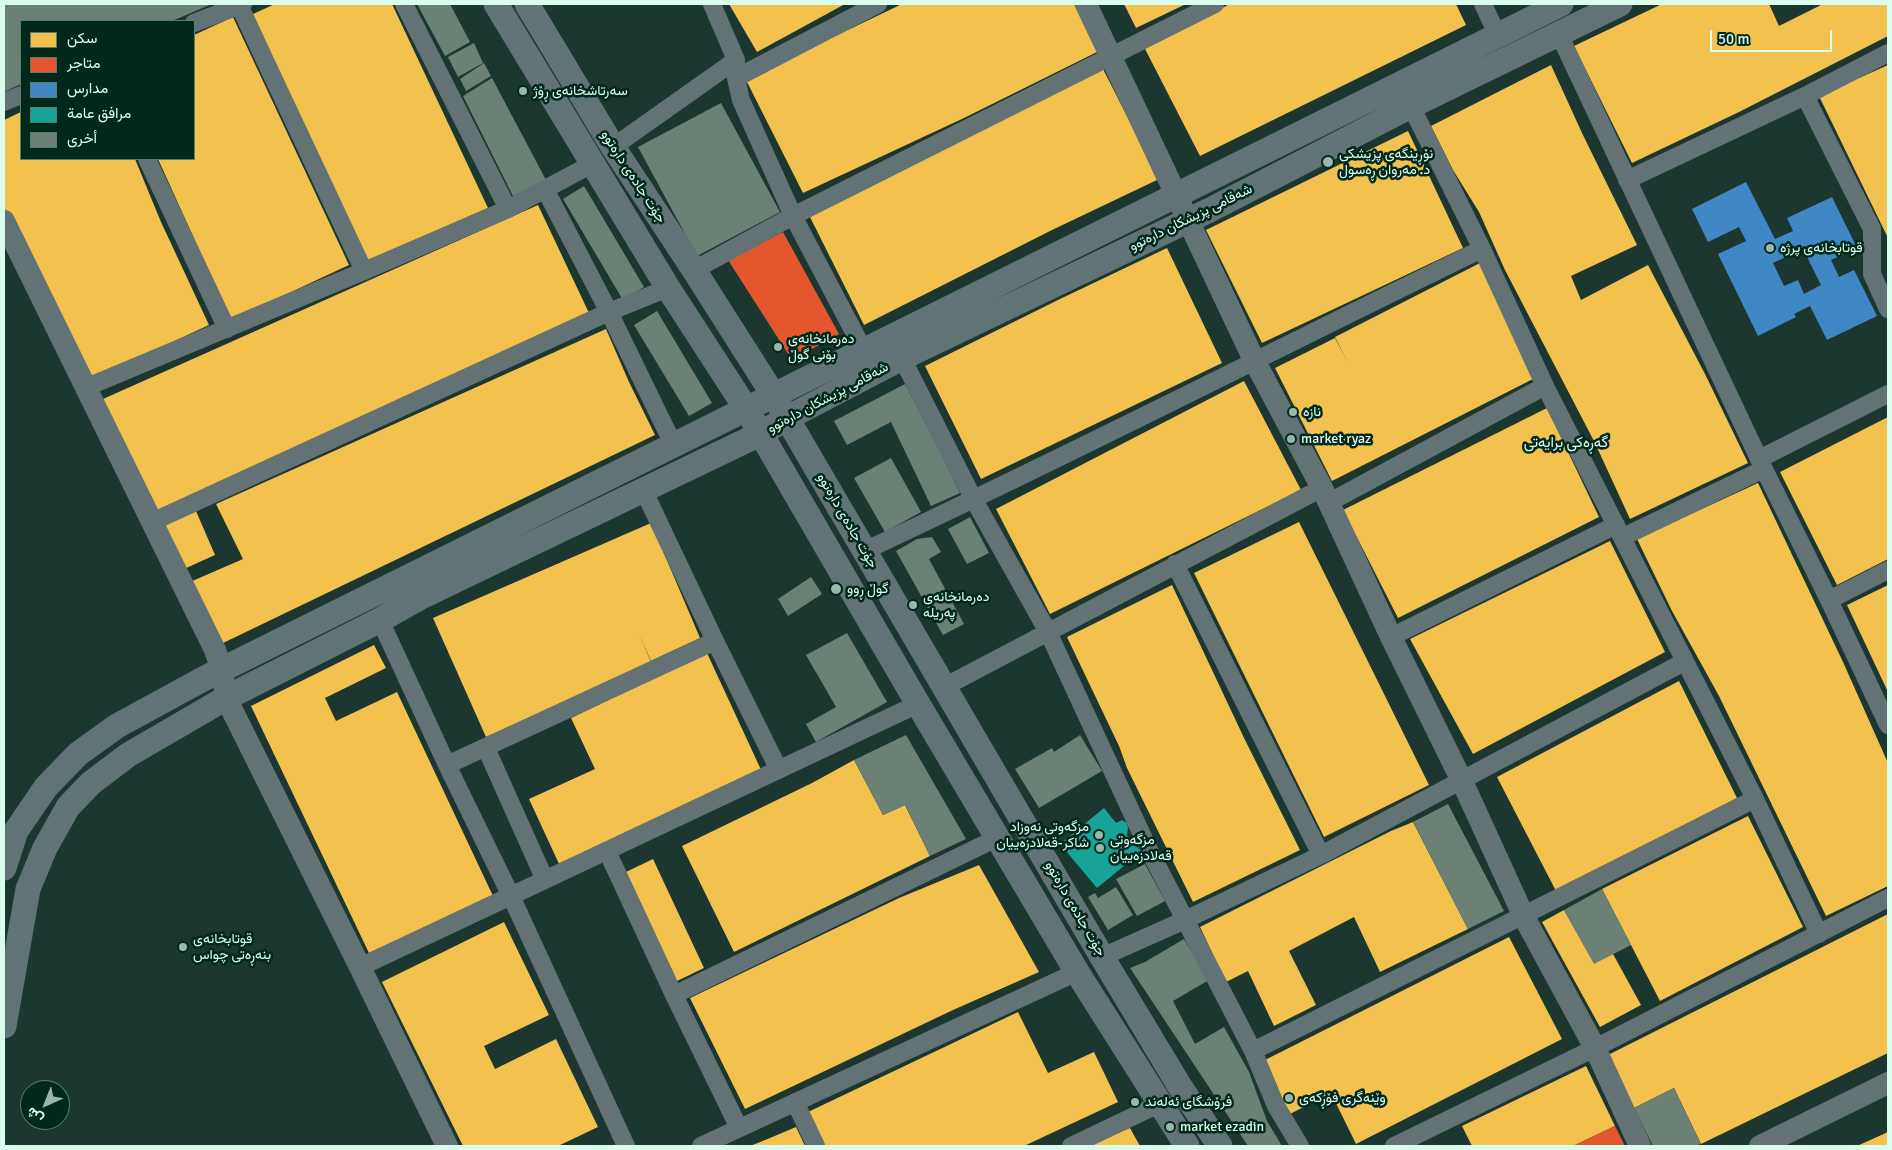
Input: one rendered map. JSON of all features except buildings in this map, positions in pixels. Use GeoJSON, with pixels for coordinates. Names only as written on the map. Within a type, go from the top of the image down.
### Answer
{"type":"FeatureCollection","features":[{"type":"Feature","properties":{"kind":"main road","name":"جۆت جادەی دارەتوو"},"geometry":{"type":"LineString","coordinates":[[496,4],[668,288],[762,433],[997,838],[1077,972],[1187,1146]]}},
{"type":"Feature","properties":{"kind":"main road","name":"جۆت جادەی دارەتوو"},"geometry":{"type":"LineString","coordinates":[[527,4],[613,147],[774,396],[1102,957],[1179,1086],[1220,1146]]}},
{"type":"Feature","properties":{"kind":"main road","name":"شەقامی پزیشکان دارەتوو"},"geometry":{"type":"LineString","coordinates":[[4,1026],[28,889],[46,848],[68,807],[91,783],[128,755],[226,698],[380,620],[419,598],[762,433],[786,418],[902,358],[1188,221],[1411,106],[1620,4]]}},
{"type":"Feature","properties":{"kind":"main road","name":"شەقامی پزیشکان دارەتوو"},"geometry":{"type":"LineString","coordinates":[[4,868],[16,831],[46,786],[78,754],[117,726],[222,670],[1554,8]]}},
{"type":"Feature","properties":{"kind":"main road"},"geometry":{"type":"LineString","coordinates":[[1554,8],[1559,34]]}},
{"type":"Feature","properties":{"kind":"street"},"geometry":{"type":"LineString","coordinates":[[195,22],[241,4],[364,271]]}},
{"type":"Feature","properties":{"kind":"street"},"geometry":{"type":"LineString","coordinates":[[404,4],[508,208]]}},
{"type":"Feature","properties":{"kind":"street"},"geometry":{"type":"LineString","coordinates":[[712,4],[736,69],[741,100],[793,216],[864,351]]}},
{"type":"Feature","properties":{"kind":"street"},"geometry":{"type":"LineString","coordinates":[[613,147],[736,69],[878,4]]}},
{"type":"Feature","properties":{"kind":"street"},"geometry":{"type":"LineString","coordinates":[[1086,4],[1254,360],[1325,495],[1391,637],[1461,779],[1524,917],[1595,1048],[1640,1146]]}},
{"type":"Feature","properties":{"kind":"street"},"geometry":{"type":"LineString","coordinates":[[694,270],[793,216],[1215,4]]}},
{"type":"Feature","properties":{"kind":"street"},"geometry":{"type":"LineString","coordinates":[[1483,4],[1498,36]]}},
{"type":"Feature","properties":{"kind":"street"},"geometry":{"type":"LineString","coordinates":[[1559,34],[1761,464],[1829,600],[1888,725]]}},
{"type":"Feature","properties":{"kind":"street"},"geometry":{"type":"LineString","coordinates":[[1627,180],[1805,96],[1888,53]]}},
{"type":"Feature","properties":{"kind":"street"},"geometry":{"type":"LineString","coordinates":[[4,102],[20,95]]}},
{"type":"Feature","properties":{"kind":"street"},"geometry":{"type":"LineString","coordinates":[[1805,96],[1872,229],[1872,274],[1888,309]]}},
{"type":"Feature","properties":{"kind":"street"},"geometry":{"type":"LineString","coordinates":[[1411,106],[1482,249],[1545,386],[1755,799],[1819,934]]}},
{"type":"Feature","properties":{"kind":"street"},"geometry":{"type":"LineString","coordinates":[[147,160],[227,329]]}},
{"type":"Feature","properties":{"kind":"street"},"geometry":{"type":"LineString","coordinates":[[87,387],[364,271],[508,208],[592,164]]}},
{"type":"Feature","properties":{"kind":"street"},"geometry":{"type":"LineString","coordinates":[[545,189],[609,312],[674,446]]}},
{"type":"Feature","properties":{"kind":"street"},"geometry":{"type":"LineString","coordinates":[[4,221],[215,650],[222,670],[226,698],[447,1146]]}},
{"type":"Feature","properties":{"kind":"street"},"geometry":{"type":"LineString","coordinates":[[864,551],[974,500],[1482,249]]}},
{"type":"Feature","properties":{"kind":"street"},"geometry":{"type":"LineString","coordinates":[[152,522],[609,312],[668,288]]}},
{"type":"Feature","properties":{"kind":"street"},"geometry":{"type":"LineString","coordinates":[[902,358],[974,500],[1048,632],[1150,852],[1253,1051],[1276,1106],[1300,1146]]}},
{"type":"Feature","properties":{"kind":"street"},"geometry":{"type":"LineString","coordinates":[[944,687],[1175,564],[1325,495],[1545,386]]}},
{"type":"Feature","properties":{"kind":"street"},"geometry":{"type":"LineString","coordinates":[[1391,637],[1761,464],[1888,394]]}},
{"type":"Feature","properties":{"kind":"street"},"geometry":{"type":"LineString","coordinates":[[643,490],[715,642],[779,770]]}},
{"type":"Feature","properties":{"kind":"street"},"geometry":{"type":"LineString","coordinates":[[1175,564],[1320,855]]}},
{"type":"Feature","properties":{"kind":"street"},"geometry":{"type":"LineString","coordinates":[[1829,600],[1888,570]]}},
{"type":"Feature","properties":{"kind":"street"},"geometry":{"type":"LineString","coordinates":[[380,620],[447,765],[511,896],[626,1146]]}},
{"type":"Feature","properties":{"kind":"street"},"geometry":{"type":"LineString","coordinates":[[447,765],[715,642]]}},
{"type":"Feature","properties":{"kind":"street"},"geometry":{"type":"LineString","coordinates":[[1102,957],[1185,920],[1320,855],[1684,662]]}},
{"type":"Feature","properties":{"kind":"street"},"geometry":{"type":"LineString","coordinates":[[360,967],[918,704]]}},
{"type":"Feature","properties":{"kind":"street"},"geometry":{"type":"LineString","coordinates":[[486,748],[545,880]]}},
{"type":"Feature","properties":{"kind":"street"},"geometry":{"type":"LineString","coordinates":[[1253,1051],[1524,917],[1755,799]]}},
{"type":"Feature","properties":{"kind":"street"},"geometry":{"type":"LineString","coordinates":[[674,995],[997,838]]}},
{"type":"Feature","properties":{"kind":"street"},"geometry":{"type":"LineString","coordinates":[[607,850],[674,995],[739,1128]]}},
{"type":"Feature","properties":{"kind":"street"},"geometry":{"type":"LineString","coordinates":[[1394,1146],[1595,1048],[1888,898]]}},
{"type":"Feature","properties":{"kind":"street"},"geometry":{"type":"LineString","coordinates":[[701,1146],[1077,972]]}},
{"type":"Feature","properties":{"kind":"street"},"geometry":{"type":"LineString","coordinates":[[1767,1145],[1887,1086]]}},
{"type":"Feature","properties":{"kind":"street"},"geometry":{"type":"LineString","coordinates":[[795,1102],[816,1146]]}},
{"type":"Feature","properties":{"kind":"street"},"geometry":{"type":"LineString","coordinates":[[1070,1146],[1159,1104]]}},
{"type":"Feature","properties":{"kind":"place","name":"سەرتاشخانەی ڕۆژ"},"geometry":{"type":"Point","coordinates":[523,91]}},
{"type":"Feature","properties":{"kind":"place","name":"نۆڕینگەی پزیشکی د. مەروان ڕەسول"},"geometry":{"type":"Point","coordinates":[1328,162]}},
{"type":"Feature","properties":{"kind":"place","name":"قوتابخانەی پرژە"},"geometry":{"type":"Point","coordinates":[1770,248]}},
{"type":"Feature","properties":{"kind":"place","name":"دەرمانخانەی بۆنی گوڵ"},"geometry":{"type":"Point","coordinates":[778,347]}},
{"type":"Feature","properties":{"kind":"place","name":"نازە"},"geometry":{"type":"Point","coordinates":[1293,412]}},
{"type":"Feature","properties":{"kind":"place","name":"market ryaz"},"geometry":{"type":"Point","coordinates":[1291,439]}},
{"type":"Feature","properties":{"kind":"place","name":"گوڵ ڕوو"},"geometry":{"type":"Point","coordinates":[836,589]}},
{"type":"Feature","properties":{"kind":"place","name":"دەرمانخانەی پەریلە"},"geometry":{"type":"Point","coordinates":[913,605]}},
{"type":"Feature","properties":{"kind":"place","name":"مزگەوتی نەوزاد شاکر-قەلادزەییان"},"geometry":{"type":"Point","coordinates":[1099,835]}},
{"type":"Feature","properties":{"kind":"place","name":"مزگەوتی قەلادزەییان"},"geometry":{"type":"Point","coordinates":[1100,848]}},
{"type":"Feature","properties":{"kind":"place","name":"قوتابخانەی بنەڕەتی چواس"},"geometry":{"type":"Point","coordinates":[183,947]}},
{"type":"Feature","properties":{"kind":"place","name":"وێنەگری فۆڕکەی"},"geometry":{"type":"Point","coordinates":[1289,1098]}},
{"type":"Feature","properties":{"kind":"place","name":"فرۆشگای ئەلەند"},"geometry":{"type":"Point","coordinates":[1135,1102]}},
{"type":"Feature","properties":{"kind":"place","name":"market ezadin"},"geometry":{"type":"Point","coordinates":[1170,1127]}},
{"type":"Feature","properties":{"kind":"district","name":"گەڕەکی برایەتی"},"geometry":{"type":"Point","coordinates":[1566,443]}}]}
